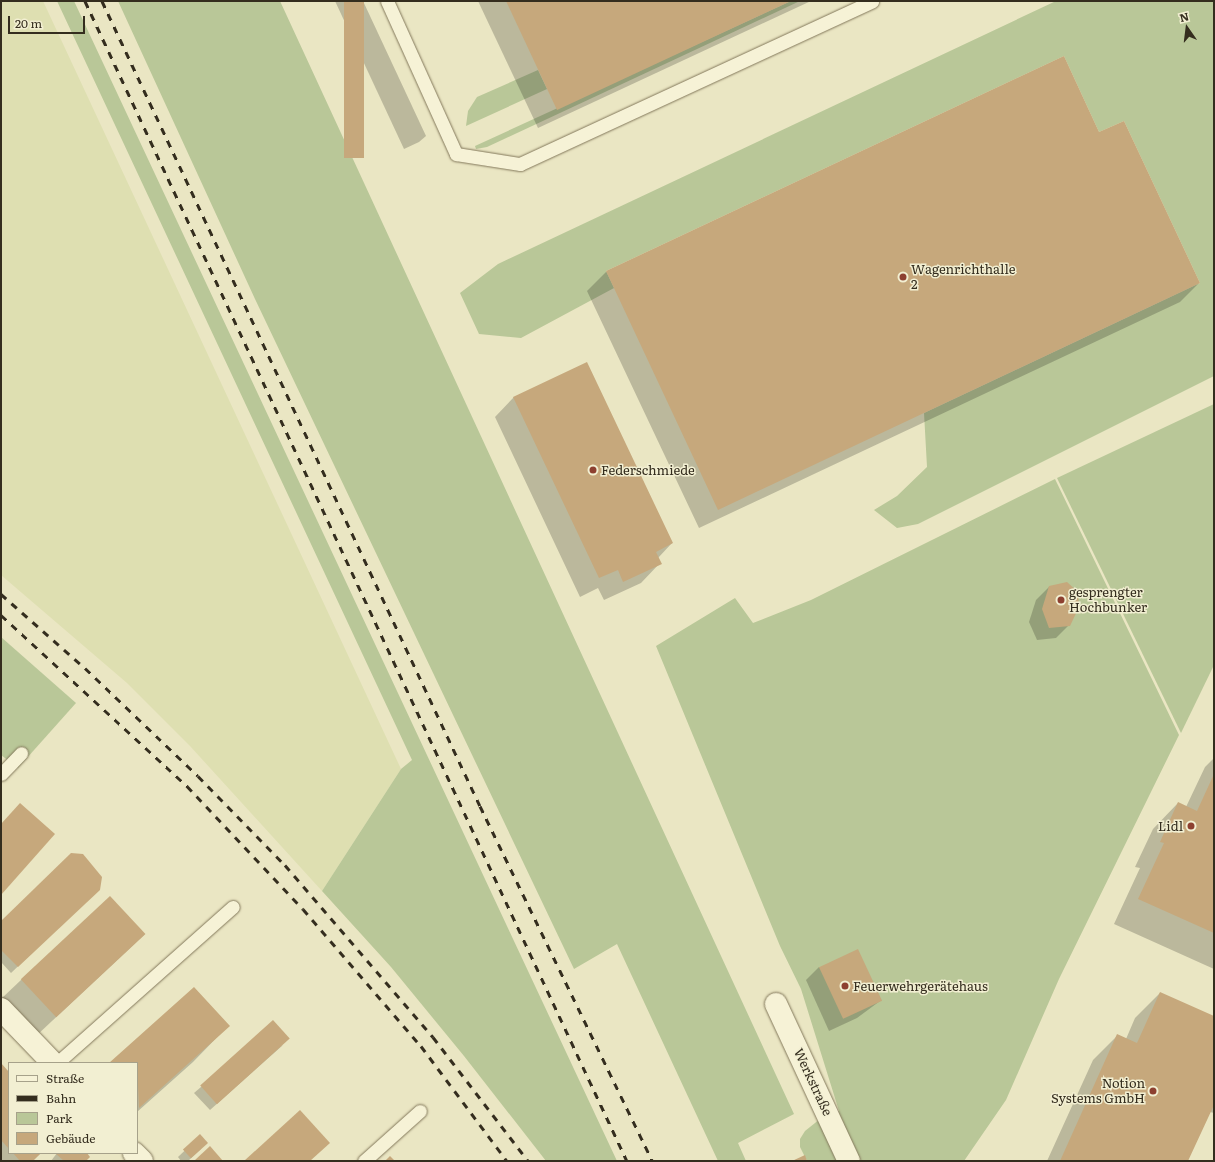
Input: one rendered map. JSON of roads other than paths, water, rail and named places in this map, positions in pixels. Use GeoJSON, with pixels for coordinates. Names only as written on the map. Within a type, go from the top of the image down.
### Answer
{"type":"FeatureCollection","features":[{"type":"Feature","properties":{"kind":"street","name":"Werkstraße"},"geometry":{"type":"LineString","coordinates":[[776,1004],[850,1161]]}},
{"type":"Feature","properties":{"kind":"street"},"geometry":{"type":"LineString","coordinates":[[1,1009],[52,1062]]}},
{"type":"Feature","properties":{"kind":"lane"},"geometry":{"type":"LineString","coordinates":[[387,1],[456,154],[520,164],[872,1]]}},
{"type":"Feature","properties":{"kind":"lane"},"geometry":{"type":"LineString","coordinates":[[1,774],[21,752]]}},
{"type":"Feature","properties":{"kind":"lane"},"geometry":{"type":"LineString","coordinates":[[58,1062],[233,907]]}},
{"type":"Feature","properties":{"kind":"lane"},"geometry":{"type":"LineString","coordinates":[[364,1161],[420,1110]]}},
{"type":"Feature","properties":{"kind":"railway"},"geometry":{"type":"LineString","coordinates":[[85,1],[627,1161]]}},
{"type":"Feature","properties":{"kind":"railway"},"geometry":{"type":"LineString","coordinates":[[102,1],[480,806],[652,1161]]}},
{"type":"Feature","properties":{"kind":"railway"},"geometry":{"type":"LineString","coordinates":[[1,594],[85,668],[198,776],[285,865],[433,1037],[528,1161]]}},
{"type":"Feature","properties":{"kind":"railway"},"geometry":{"type":"LineString","coordinates":[[1,615],[187,786],[303,909],[421,1046],[507,1161]]}},
{"type":"Feature","properties":{"kind":"place","name":"Wagenrichthalle 2"},"geometry":{"type":"Point","coordinates":[903,277]}},
{"type":"Feature","properties":{"kind":"place","name":"Federschmiede"},"geometry":{"type":"Point","coordinates":[593,470]}},
{"type":"Feature","properties":{"kind":"place","name":"gesprengter Hochbunker"},"geometry":{"type":"Point","coordinates":[1061,600]}},
{"type":"Feature","properties":{"kind":"place","name":"Lidl"},"geometry":{"type":"Point","coordinates":[1191,826]}},
{"type":"Feature","properties":{"kind":"place","name":"Feuerwehrgerätehaus"},"geometry":{"type":"Point","coordinates":[845,986]}},
{"type":"Feature","properties":{"kind":"place","name":"Notion Systems GmbH"},"geometry":{"type":"Point","coordinates":[1153,1091]}}]}
